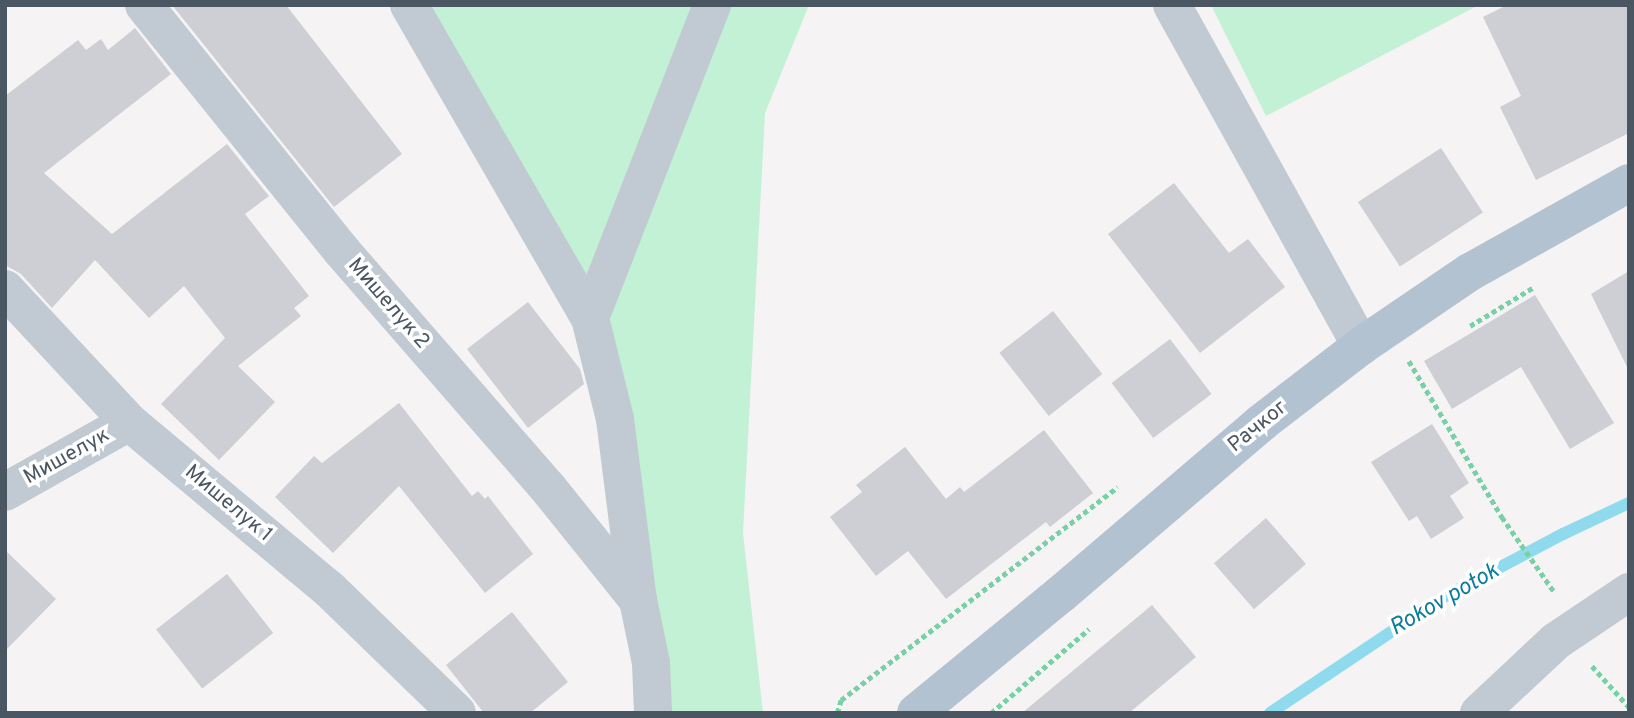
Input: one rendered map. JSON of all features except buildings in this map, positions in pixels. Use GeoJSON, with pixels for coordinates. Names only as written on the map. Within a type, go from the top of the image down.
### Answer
{"type":"FeatureCollection","features":[{"type":"Feature","properties":{"kind":"main road","name":"Рачког"},"geometry":{"type":"LineString","coordinates":[[916,713],[1062,594],[1261,423],[1375,337],[1470,272],[1629,183]]}},
{"type":"Feature","properties":{"kind":"street","name":"Мишелук 2"},"geometry":{"type":"LineString","coordinates":[[144,5],[341,250],[548,488],[638,600]]}},
{"type":"Feature","properties":{"kind":"street"},"geometry":{"type":"LineString","coordinates":[[409,5],[590,318],[615,419],[638,600],[651,663],[653,713]]}},
{"type":"Feature","properties":{"kind":"street"},"geometry":{"type":"LineString","coordinates":[[590,318],[712,5]]}},
{"type":"Feature","properties":{"kind":"street"},"geometry":{"type":"LineString","coordinates":[[1172,5],[1375,337]]}},
{"type":"Feature","properties":{"kind":"street","name":"Мишелук 1"},"geometry":{"type":"LineString","coordinates":[[5,289],[130,422],[329,589],[457,713]]}},
{"type":"Feature","properties":{"kind":"street","name":"Мишелук"},"geometry":{"type":"LineString","coordinates":[[5,492],[130,422]]}},
{"type":"Feature","properties":{"kind":"street"},"geometry":{"type":"LineString","coordinates":[[1479,713],[1572,631],[1629,592]]}},
{"type":"Feature","properties":{"kind":"path"},"geometry":{"type":"LineString","coordinates":[[1461,331],[1538,285]]}},
{"type":"Feature","properties":{"kind":"path"},"geometry":{"type":"LineString","coordinates":[[1375,337],[1410,363],[1572,631],[1629,707]]}},
{"type":"Feature","properties":{"kind":"path"},"geometry":{"type":"LineString","coordinates":[[1399,371],[1416,358]]}},
{"type":"Feature","properties":{"kind":"path"},"geometry":{"type":"LineString","coordinates":[[991,713],[1097,621]]}},
{"type":"Feature","properties":{"kind":"green space"},"geometry":{"type":"Polygon","coordinates":[[[412,5],[809,5],[765,113],[743,533],[763,713],[668,713],[593,327],[412,5]]]}},
{"type":"Feature","properties":{"kind":"green space"},"geometry":{"type":"Polygon","coordinates":[[[1211,5],[1479,5],[1266,116],[1211,5]]]}},
{"type":"Feature","properties":{"kind":"waterway","name":"Rokov potok"},"geometry":{"type":"LineString","coordinates":[[1270,713],[1442,598],[1563,534],[1629,503]]}}]}
